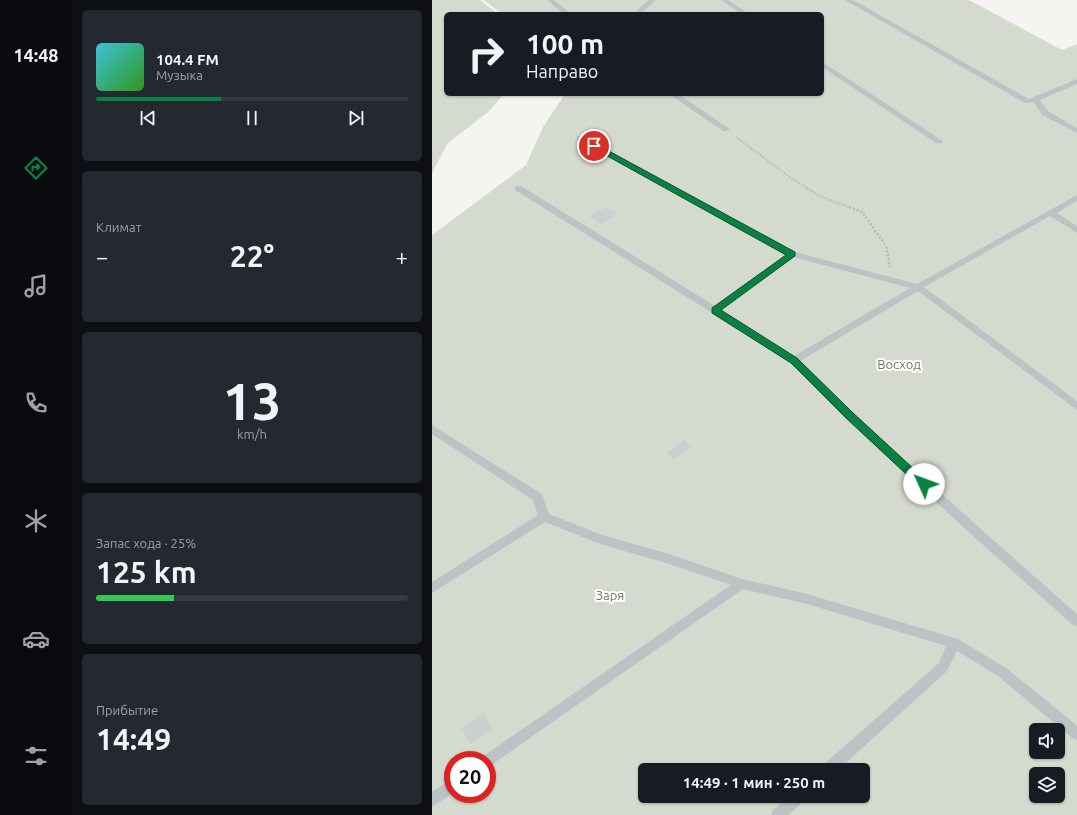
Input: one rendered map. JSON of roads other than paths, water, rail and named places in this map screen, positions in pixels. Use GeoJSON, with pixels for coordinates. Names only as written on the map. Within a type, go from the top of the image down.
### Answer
{"type":"FeatureCollection","features":[{"type":"Feature","properties":{"kind":"lane"},"geometry":{"type":"LineString","coordinates":[[550,0],[565,12]]}},
{"type":"Feature","properties":{"kind":"lane"},"geometry":{"type":"LineString","coordinates":[[638,12],[653,0]]}},
{"type":"Feature","properties":{"kind":"lane"},"geometry":{"type":"LineString","coordinates":[[724,0],[743,12]]}},
{"type":"Feature","properties":{"kind":"lane"},"geometry":{"type":"LineString","coordinates":[[848,0],[1028,101],[1077,81]]}},
{"type":"Feature","properties":{"kind":"lane"},"geometry":{"type":"LineString","coordinates":[[824,65],[939,141]]}},
{"type":"Feature","properties":{"kind":"lane"},"geometry":{"type":"LineString","coordinates":[[676,96],[726,129]]}},
{"type":"Feature","properties":{"kind":"lane"},"geometry":{"type":"LineString","coordinates":[[1036,99],[1045,113],[1077,131]]}},
{"type":"Feature","properties":{"kind":"lane"},"geometry":{"type":"LineString","coordinates":[[580,138],[792,254],[918,287],[1077,406]]}},
{"type":"Feature","properties":{"kind":"lane"},"geometry":{"type":"LineString","coordinates":[[518,188],[794,360],[849,415],[961,518],[1077,621]]}},
{"type":"Feature","properties":{"kind":"lane"},"geometry":{"type":"LineString","coordinates":[[794,360],[918,287],[1077,198]]}},
{"type":"Feature","properties":{"kind":"lane"},"geometry":{"type":"LineString","coordinates":[[1051,213],[1077,230]]}},
{"type":"Feature","properties":{"kind":"lane"},"geometry":{"type":"LineString","coordinates":[[715,310],[792,254]]}},
{"type":"Feature","properties":{"kind":"lane"},"geometry":{"type":"LineString","coordinates":[[432,428],[538,497],[544,517]]}},
{"type":"Feature","properties":{"kind":"lane"},"geometry":{"type":"LineString","coordinates":[[544,517],[600,539],[666,558],[742,584],[808,598],[954,643],[974,653],[1050,711],[1077,734]]}},
{"type":"Feature","properties":{"kind":"lane"},"geometry":{"type":"LineString","coordinates":[[432,588],[544,517]]}},
{"type":"Feature","properties":{"kind":"lane"},"geometry":{"type":"LineString","coordinates":[[496,756],[742,584]]}},
{"type":"Feature","properties":{"kind":"lane"},"geometry":{"type":"LineString","coordinates":[[836,763],[943,667],[954,643]]}},
{"type":"Feature","properties":{"kind":"lane"},"geometry":{"type":"LineString","coordinates":[[432,800],[444,792]]}},
{"type":"Feature","properties":{"kind":"lane"},"geometry":{"type":"LineString","coordinates":[[778,815],[791,803]]}},
{"type":"Feature","properties":{"kind":"park label","name":"Восход"},"geometry":{"type":"Point","coordinates":[899,364]}},
{"type":"Feature","properties":{"kind":"park label","name":"Заря"},"geometry":{"type":"Point","coordinates":[610,595]}}]}
